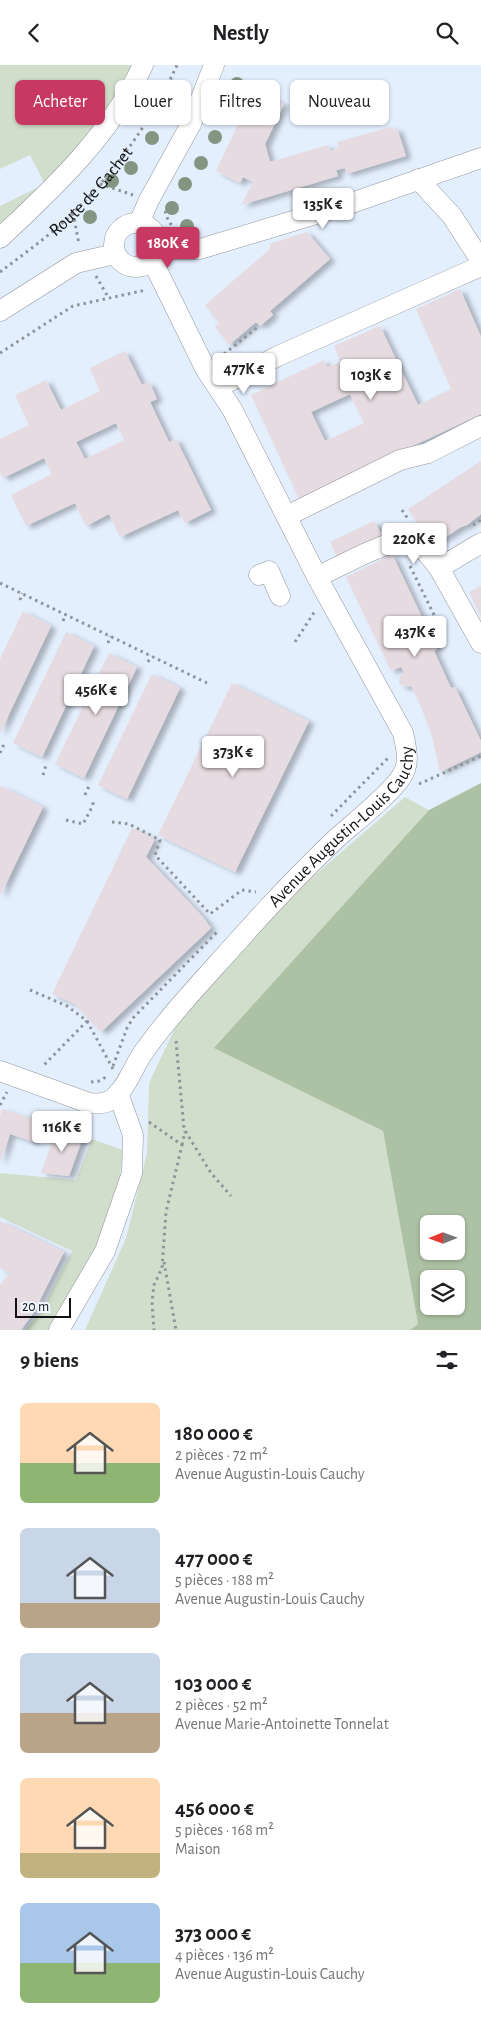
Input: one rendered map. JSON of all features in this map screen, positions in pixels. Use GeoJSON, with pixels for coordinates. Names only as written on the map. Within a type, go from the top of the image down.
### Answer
{"type":"FeatureCollection","features":[{"type":"Feature","properties":{"kind":"street"},"geometry":{"type":"LineString","coordinates":[[0,238],[49,193],[98,137],[132,89],[143,65]]}},
{"type":"Feature","properties":{"kind":"street"},"geometry":{"type":"LineString","coordinates":[[138,223],[192,124],[214,65]]}},
{"type":"Feature","properties":{"kind":"street"},"geometry":{"type":"LineString","coordinates":[[155,254],[157,239],[152,231],[138,223],[126,225],[117,233],[114,242],[116,254],[122,262],[130,267],[140,267],[155,254],[200,249],[346,205],[481,158]]}},
{"type":"Feature","properties":{"kind":"street"},"geometry":{"type":"LineString","coordinates":[[418,179],[452,216],[481,261]]}},
{"type":"Feature","properties":{"kind":"street"},"geometry":{"type":"LineString","coordinates":[[0,311],[76,263],[116,254]]}},
{"type":"Feature","properties":{"kind":"street","name":"Avenue Augustin-Louis Cauchy"},"geometry":{"type":"LineString","coordinates":[[123,1086],[143,1051],[174,1013],[314,861],[402,775],[406,764],[406,745],[403,733],[322,585],[232,409],[206,370],[164,286],[155,254]]}},
{"type":"Feature","properties":{"kind":"street"},"geometry":{"type":"LineString","coordinates":[[219,387],[278,356],[481,266]]}},
{"type":"Feature","properties":{"kind":"street"},"geometry":{"type":"LineString","coordinates":[[287,516],[400,460],[428,453],[481,426]]}},
{"type":"Feature","properties":{"kind":"street"},"geometry":{"type":"LineString","coordinates":[[322,585],[372,550],[404,537],[427,553],[439,568],[481,643]]}},
{"type":"Feature","properties":{"kind":"street"},"geometry":{"type":"LineString","coordinates":[[439,568],[481,543]]}},
{"type":"Feature","properties":{"kind":"street"},"geometry":{"type":"LineString","coordinates":[[259,575],[270,571],[280,596]]}},
{"type":"Feature","properties":{"kind":"street"},"geometry":{"type":"LineString","coordinates":[[0,1071],[89,1103],[104,1103],[111,1100],[123,1086]]}},
{"type":"Feature","properties":{"kind":"street"},"geometry":{"type":"LineString","coordinates":[[59,1330],[105,1251],[132,1173],[133,1135],[123,1086]]}},
{"type":"Feature","properties":{"kind":"path","name":"Route de Gachet"},"geometry":{"type":"LineString","coordinates":[[0,272],[73,213],[100,184],[147,119],[167,87],[177,65]]}},
{"type":"Feature","properties":{"kind":"path"},"geometry":{"type":"LineString","coordinates":[[100,184],[149,200]]}},
{"type":"Feature","properties":{"kind":"path"},"geometry":{"type":"LineString","coordinates":[[73,213],[78,243],[87,259]]}},
{"type":"Feature","properties":{"kind":"path"},"geometry":{"type":"LineString","coordinates":[[0,353],[73,306],[164,286]]}},
{"type":"Feature","properties":{"kind":"path"},"geometry":{"type":"LineString","coordinates":[[206,370],[258,327]]}},
{"type":"Feature","properties":{"kind":"path"},"geometry":{"type":"LineString","coordinates":[[409,563],[445,637]]}},
{"type":"Feature","properties":{"kind":"path"},"geometry":{"type":"LineString","coordinates":[[0,583],[207,683]]}},
{"type":"Feature","properties":{"kind":"path"},"geometry":{"type":"LineString","coordinates":[[295,642],[322,585]]}},
{"type":"Feature","properties":{"kind":"path"},"geometry":{"type":"LineString","coordinates":[[20,600],[22,593]]}},
{"type":"Feature","properties":{"kind":"path"},"geometry":{"type":"LineString","coordinates":[[63,621],[66,615]]}},
{"type":"Feature","properties":{"kind":"path"},"geometry":{"type":"LineString","coordinates":[[108,643],[110,636]]}},
{"type":"Feature","properties":{"kind":"path"},"geometry":{"type":"LineString","coordinates":[[148,663],[151,656]]}},
{"type":"Feature","properties":{"kind":"path"},"geometry":{"type":"LineString","coordinates":[[0,753],[4,745]]}},
{"type":"Feature","properties":{"kind":"path"},"geometry":{"type":"LineString","coordinates":[[414,781],[414,786],[481,755]]}},
{"type":"Feature","properties":{"kind":"path"},"geometry":{"type":"LineString","coordinates":[[43,775],[46,765]]}},
{"type":"Feature","properties":{"kind":"path"},"geometry":{"type":"LineString","coordinates":[[85,795],[89,786]]}},
{"type":"Feature","properties":{"kind":"path"},"geometry":{"type":"LineString","coordinates":[[66,820],[83,824],[94,800]]}},
{"type":"Feature","properties":{"kind":"path"},"geometry":{"type":"LineString","coordinates":[[112,822],[128,824],[160,839],[155,855],[210,914],[242,890],[257,892]]}},
{"type":"Feature","properties":{"kind":"path"},"geometry":{"type":"LineString","coordinates":[[30,990],[67,1006],[87,1021],[112,1068],[121,1077],[123,1086]]}},
{"type":"Feature","properties":{"kind":"path"},"geometry":{"type":"LineString","coordinates":[[154,1330],[152,1302],[154,1285],[162,1268],[166,1212],[185,1131],[174,1013]]}},
{"type":"Feature","properties":{"kind":"path"},"geometry":{"type":"LineString","coordinates":[[42,1067],[87,1021]]}},
{"type":"Feature","properties":{"kind":"path"},"geometry":{"type":"LineString","coordinates":[[0,1105],[4,1096]]}},
{"type":"Feature","properties":{"kind":"path"},"geometry":{"type":"LineString","coordinates":[[144,1115],[150,1123],[182,1145]]}},
{"type":"Feature","properties":{"kind":"path"},"geometry":{"type":"LineString","coordinates":[[185,1131],[211,1173],[231,1196]]}},
{"type":"Feature","properties":{"kind":"path"},"geometry":{"type":"LineString","coordinates":[[163,1257],[176,1330]]}},
{"type":"Feature","properties":{"kind":"shaded area"},"geometry":{"type":"Polygon","coordinates":[[[0,65],[481,65],[481,783],[429,810],[405,797],[149,1083],[147,1153],[126,1238],[85,1330],[0,1330],[0,65]]]}},
{"type":"Feature","properties":{"kind":"green space"},"geometry":{"type":"Polygon","coordinates":[[[0,65],[132,65],[124,80],[115,80],[115,98],[105,116],[105,80],[15,80],[15,125],[99,125],[69,165],[0,228],[0,206],[45,184],[30,155],[0,169],[0,65]]]}},
{"type":"Feature","properties":{"kind":"green space"},"geometry":{"type":"Polygon","coordinates":[[[481,783],[481,1330],[410,1330],[418,1324],[383,1131],[214,1048],[429,810],[481,783]]]}},
{"type":"Feature","properties":{"kind":"green space"},"geometry":{"type":"Polygon","coordinates":[[[405,797],[429,810],[215,1048],[383,1131],[418,1324],[410,1330],[85,1330],[126,1238],[147,1153],[149,1083],[183,1011],[293,894],[405,797]]]}},
{"type":"Feature","properties":{"kind":"green space"},"geometry":{"type":"Polygon","coordinates":[[[92,1139],[123,1150],[120,1177],[103,1236],[51,1330],[25,1330],[40,1313],[72,1251],[0,1217],[0,1173],[76,1180],[92,1139]]]}},
{"type":"Feature","properties":{"kind":"building"},"geometry":{"type":"Polygon","coordinates":[[[280,102],[284,104],[280,112],[280,102]]]}},
{"type":"Feature","properties":{"kind":"building"},"geometry":{"type":"Polygon","coordinates":[[[238,125],[274,125],[265,144],[270,162],[328,145],[330,151],[339,148],[337,142],[391,127],[392,130],[397,128],[406,156],[346,174],[345,168],[336,170],[338,176],[241,205],[253,182],[243,177],[240,183],[216,171],[238,125]]]}},
{"type":"Feature","properties":{"kind":"building"},"geometry":{"type":"Polygon","coordinates":[[[307,232],[330,259],[270,311],[273,315],[260,326],[256,322],[229,345],[215,327],[219,323],[205,305],[270,249],[269,244],[307,232]]]}},
{"type":"Feature","properties":{"kind":"building"},"geometry":{"type":"Polygon","coordinates":[[[460,289],[481,337],[481,414],[299,499],[251,395],[324,360],[327,367],[341,362],[334,346],[380,326],[418,405],[451,389],[416,309],[460,289]],[[350,394],[311,412],[325,441],[364,423],[350,394]]]}},
{"type":"Feature","properties":{"kind":"building"},"geometry":{"type":"Polygon","coordinates":[[[125,351],[142,385],[149,382],[157,399],[150,402],[169,442],[176,439],[211,510],[185,523],[178,510],[120,537],[109,514],[86,526],[75,503],[26,526],[11,495],[52,474],[44,458],[3,478],[0,472],[0,439],[29,425],[15,395],[46,380],[61,410],[100,391],[90,368],[125,351]],[[116,423],[76,442],[85,459],[124,440],[116,423]]]}},
{"type":"Feature","properties":{"kind":"building"},"geometry":{"type":"Polygon","coordinates":[[[481,461],[481,514],[467,525],[432,546],[408,509],[481,461]]]}},
{"type":"Feature","properties":{"kind":"building"},"geometry":{"type":"Polygon","coordinates":[[[374,521],[382,535],[337,557],[330,542],[374,521]]]}},
{"type":"Feature","properties":{"kind":"building"},"geometry":{"type":"Polygon","coordinates":[[[392,554],[437,649],[434,651],[451,688],[455,687],[481,741],[481,752],[440,772],[432,736],[421,707],[411,686],[404,687],[399,683],[400,676],[405,673],[401,667],[391,671],[346,577],[392,554]]]}},
{"type":"Feature","properties":{"kind":"building"},"geometry":{"type":"Polygon","coordinates":[[[481,586],[481,617],[469,592],[481,586]]]}},
{"type":"Feature","properties":{"kind":"building"},"geometry":{"type":"Polygon","coordinates":[[[23,611],[51,626],[0,733],[0,659],[23,611]]]}},
{"type":"Feature","properties":{"kind":"building"},"geometry":{"type":"Polygon","coordinates":[[[66,632],[94,646],[42,757],[13,743],[66,632]]]}},
{"type":"Feature","properties":{"kind":"building"},"geometry":{"type":"Polygon","coordinates":[[[109,653],[137,667],[84,778],[55,764],[109,653]]]}},
{"type":"Feature","properties":{"kind":"building"},"geometry":{"type":"Polygon","coordinates":[[[152,674],[180,688],[127,799],[98,785],[152,674]]]}},
{"type":"Feature","properties":{"kind":"building"},"geometry":{"type":"Polygon","coordinates":[[[232,683],[309,721],[235,872],[158,835],[232,683]]]}},
{"type":"Feature","properties":{"kind":"building"},"geometry":{"type":"Polygon","coordinates":[[[0,786],[43,807],[0,896],[0,786]]]}},
{"type":"Feature","properties":{"kind":"building"},"geometry":{"type":"Polygon","coordinates":[[[132,828],[155,839],[146,857],[203,917],[211,928],[101,1032],[75,1004],[52,994],[132,828]]]}},
{"type":"Feature","properties":{"kind":"building"},"geometry":{"type":"Polygon","coordinates":[[[2,1109],[36,1120],[34,1142],[10,1134],[0,1163],[0,1116],[2,1109]]]}},
{"type":"Feature","properties":{"kind":"building"},"geometry":{"type":"Polygon","coordinates":[[[57,1127],[83,1137],[69,1176],[41,1173],[57,1127]]]}},
{"type":"Feature","properties":{"kind":"building"},"geometry":{"type":"Polygon","coordinates":[[[0,1221],[64,1252],[34,1312],[21,1330],[0,1330],[0,1285],[8,1274],[12,1277],[13,1275],[0,1268],[0,1221]]]}}]}
